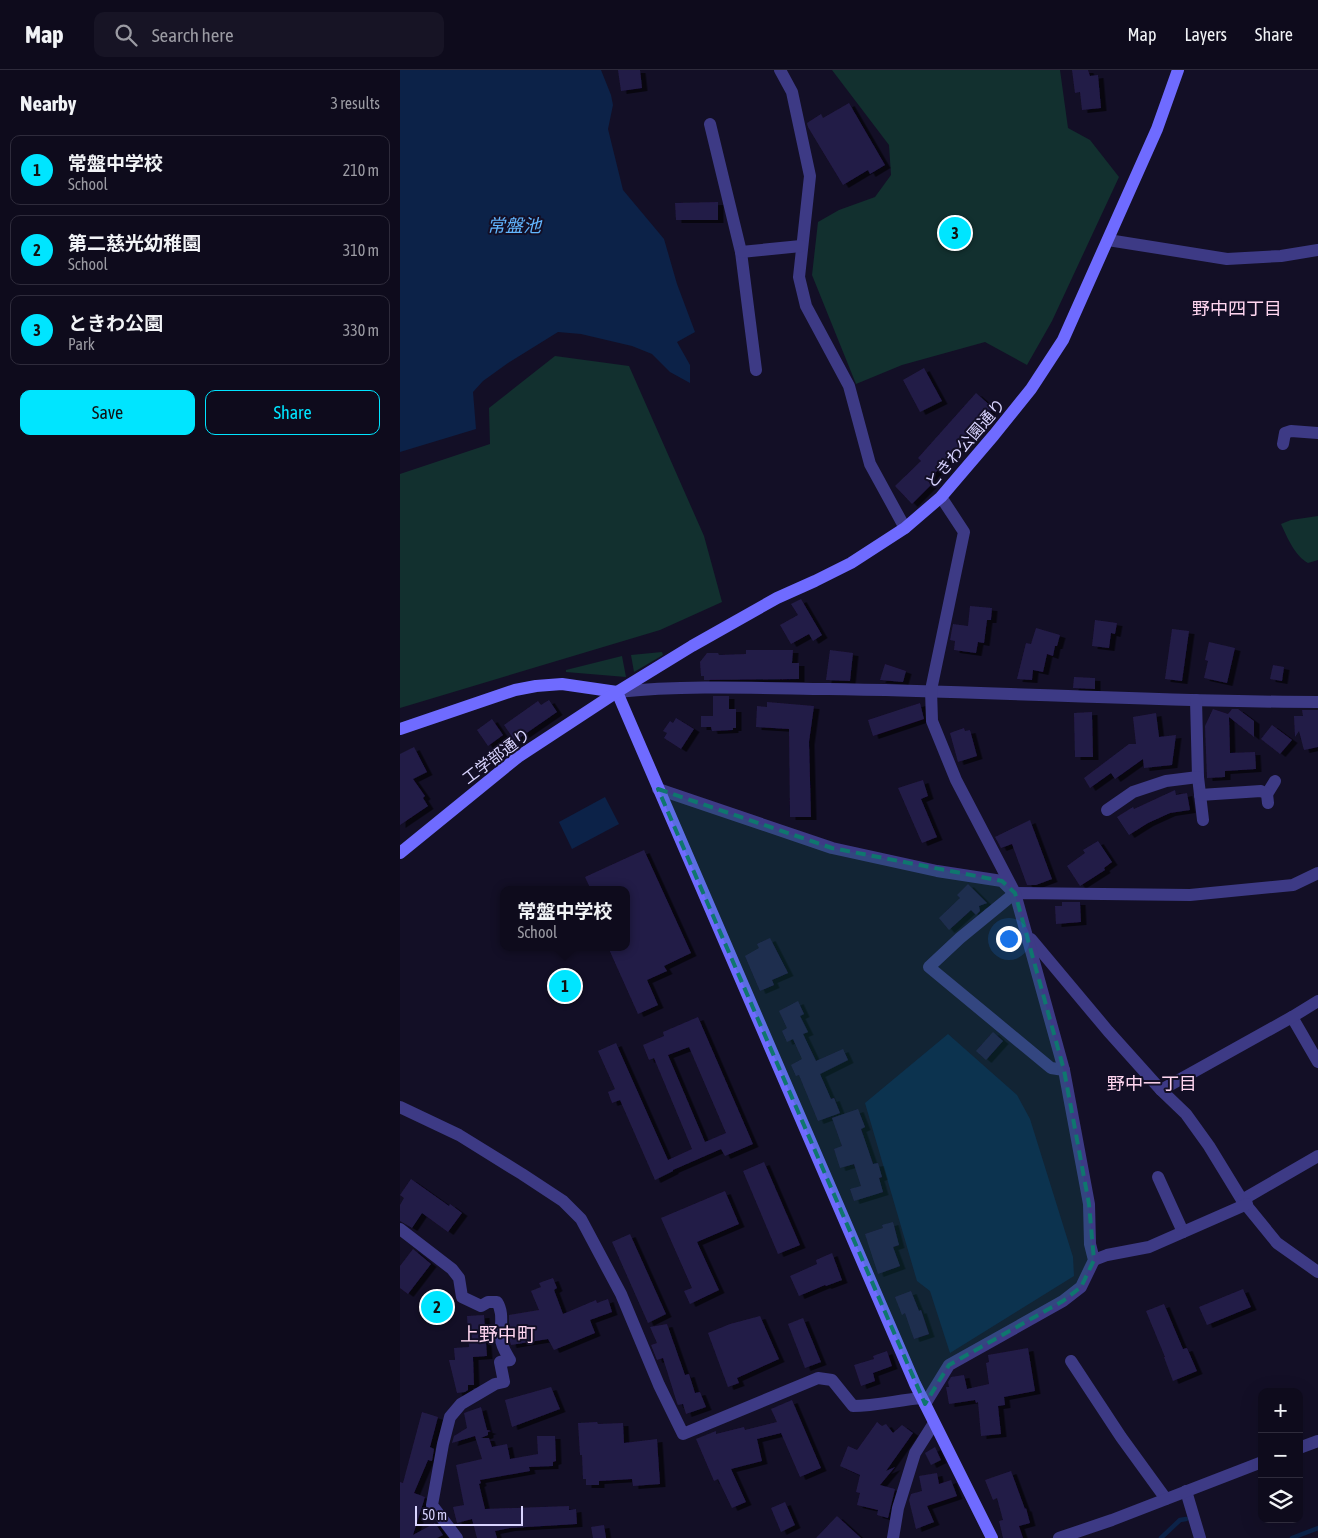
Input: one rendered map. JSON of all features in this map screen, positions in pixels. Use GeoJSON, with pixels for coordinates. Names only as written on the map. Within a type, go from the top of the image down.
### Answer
{"type":"FeatureCollection","features":[{"type":"Feature","properties":{"kind":"street"},"geometry":{"type":"LineString","coordinates":[[780,70],[792,92],[810,176],[798,276],[806,306],[849,386],[870,464],[905,528]]}},
{"type":"Feature","properties":{"kind":"street","name":"ときわ公園通り"},"geometry":{"type":"LineString","coordinates":[[616,692],[777,598],[815,582],[851,563],[905,528],[941,497],[994,436],[1031,389],[1063,340],[1157,129],[1178,70]]}},
{"type":"Feature","properties":{"kind":"street"},"geometry":{"type":"LineString","coordinates":[[710,124],[741,252],[756,370]]}},
{"type":"Feature","properties":{"kind":"street"},"geometry":{"type":"LineString","coordinates":[[1108,240],[1226,259],[1281,256],[1318,250]]}},
{"type":"Feature","properties":{"kind":"street"},"geometry":{"type":"LineString","coordinates":[[741,252],[801,246]]}},
{"type":"Feature","properties":{"kind":"street"},"geometry":{"type":"LineString","coordinates":[[1283,444],[1285,433],[1291,431],[1318,434]]}},
{"type":"Feature","properties":{"kind":"street"},"geometry":{"type":"LineString","coordinates":[[923,1401],[949,1365],[1063,1301],[1081,1287],[1094,1260],[1090,1244],[1089,1204],[1064,1070],[1015,893],[956,780],[932,721],[931,690],[964,532],[941,497]]}},
{"type":"Feature","properties":{"kind":"street"},"geometry":{"type":"LineString","coordinates":[[400,729],[515,690],[562,684],[616,692],[676,687],[931,690],[1196,700],[1318,702]]}},
{"type":"Feature","properties":{"kind":"street"},"geometry":{"type":"LineString","coordinates":[[616,692],[923,1401],[992,1538]]}},
{"type":"Feature","properties":{"kind":"street","name":"工学部通り"},"geometry":{"type":"LineString","coordinates":[[400,853],[518,757],[616,692]]}},
{"type":"Feature","properties":{"kind":"street"},"geometry":{"type":"LineString","coordinates":[[1196,700],[1198,777],[1203,820]]}},
{"type":"Feature","properties":{"kind":"street"},"geometry":{"type":"LineString","coordinates":[[1107,810],[1133,792],[1166,781],[1198,777]]}},
{"type":"Feature","properties":{"kind":"street"},"geometry":{"type":"LineString","coordinates":[[1200,795],[1261,791],[1267,799],[1275,781]]}},
{"type":"Feature","properties":{"kind":"street"},"geometry":{"type":"LineString","coordinates":[[658,789],[832,848],[919,867],[1002,881],[1015,893]]}},
{"type":"Feature","properties":{"kind":"street"},"geometry":{"type":"LineString","coordinates":[[1064,1070],[1051,1068],[929,967],[960,938],[1015,893],[1190,895],[1294,885],[1318,873]]}},
{"type":"Feature","properties":{"kind":"street"},"geometry":{"type":"LineString","coordinates":[[1027,934],[1108,1031],[1161,1090],[1186,1114],[1245,1202],[1278,1243],[1318,1272]]}},
{"type":"Feature","properties":{"kind":"street"},"geometry":{"type":"LineString","coordinates":[[1161,1090],[1292,1018],[1318,1001]]}},
{"type":"Feature","properties":{"kind":"street"},"geometry":{"type":"LineString","coordinates":[[1292,1018],[1318,1062]]}},
{"type":"Feature","properties":{"kind":"street"},"geometry":{"type":"LineString","coordinates":[[400,1107],[459,1135],[522,1174],[563,1201],[580,1219],[621,1294],[659,1385],[683,1434],[818,1378],[832,1380],[853,1406],[872,1406],[897,1400],[923,1401]]}},
{"type":"Feature","properties":{"kind":"street"},"geometry":{"type":"LineString","coordinates":[[1094,1260],[1108,1255],[1149,1247],[1183,1232],[1245,1202],[1318,1156]]}},
{"type":"Feature","properties":{"kind":"street"},"geometry":{"type":"LineString","coordinates":[[1158,1177],[1183,1232]]}},
{"type":"Feature","properties":{"kind":"street"},"geometry":{"type":"LineString","coordinates":[[400,1229],[452,1269],[459,1278],[462,1297],[480,1306],[488,1302],[497,1302],[500,1307],[501,1340],[504,1351],[510,1360],[500,1362],[504,1382],[495,1384],[461,1404],[450,1417],[432,1505],[457,1538]]}},
{"type":"Feature","properties":{"kind":"street"},"geometry":{"type":"LineString","coordinates":[[1071,1361],[1121,1437],[1166,1499]]}},
{"type":"Feature","properties":{"kind":"street"},"geometry":{"type":"LineString","coordinates":[[893,1538],[898,1508],[915,1453],[934,1423]]}},
{"type":"Feature","properties":{"kind":"street"},"geometry":{"type":"LineString","coordinates":[[1303,1447],[1318,1441]]}},
{"type":"Feature","properties":{"kind":"street"},"geometry":{"type":"LineString","coordinates":[[1059,1538],[1258,1464]]}},
{"type":"Feature","properties":{"kind":"street"},"geometry":{"type":"LineString","coordinates":[[1186,1491],[1200,1538]]}},
{"type":"Feature","properties":{"kind":"highlighted area"},"geometry":{"type":"Polygon","coordinates":[[[658,789],[832,848],[1002,881],[1015,893],[1064,1070],[1089,1204],[1094,1260],[1081,1287],[1063,1301],[949,1365],[925,1404],[658,789]]]}},
{"type":"Feature","properties":{"kind":"green space"},"geometry":{"type":"Polygon","coordinates":[[[832,70],[1060,70],[1068,128],[1090,140],[1119,177],[1052,321],[1027,365],[985,342],[902,365],[856,384],[812,275],[818,222],[839,210],[875,197],[891,175],[889,145],[832,70]]]}},
{"type":"Feature","properties":{"kind":"green space"},"geometry":{"type":"Polygon","coordinates":[[[555,356],[629,366],[704,536],[722,602],[660,630],[400,708],[400,474],[490,444],[489,408],[555,356]]]}},
{"type":"Feature","properties":{"kind":"green space"},"geometry":{"type":"Polygon","coordinates":[[[1318,516],[1318,560],[1308,563],[1295,551],[1281,524],[1291,520],[1318,516]]]}},
{"type":"Feature","properties":{"kind":"green space"},"geometry":{"type":"Polygon","coordinates":[[[662,652],[663,655],[634,672],[631,655],[662,652]]]}},
{"type":"Feature","properties":{"kind":"green space"},"geometry":{"type":"Polygon","coordinates":[[[622,656],[626,677],[566,672],[566,670],[622,656]]]}},
{"type":"Feature","properties":{"kind":"water","name":"常盤池"},"geometry":{"type":"Polygon","coordinates":[[[400,70],[601,70],[613,105],[608,129],[623,190],[664,239],[677,284],[695,332],[677,342],[690,365],[690,383],[670,372],[652,354],[632,346],[581,334],[558,332],[508,363],[483,381],[473,392],[476,429],[400,452],[400,70]]]}},
{"type":"Feature","properties":{"kind":"water"},"geometry":{"type":"Polygon","coordinates":[[[605,797],[619,824],[572,849],[559,822],[605,797]]]}},
{"type":"Feature","properties":{"kind":"water"},"geometry":{"type":"Polygon","coordinates":[[[948,1034],[1017,1095],[1030,1119],[1073,1257],[1074,1276],[950,1353],[930,1291],[917,1281],[865,1103],[948,1034]]]}},
{"type":"Feature","properties":{"kind":"building"},"geometry":{"type":"Polygon","coordinates":[[[618,70],[640,70],[642,88],[621,91],[618,70]]]}},
{"type":"Feature","properties":{"kind":"building"},"geometry":{"type":"Polygon","coordinates":[[[1072,70],[1088,70],[1090,76],[1098,75],[1101,108],[1082,110],[1080,92],[1075,93],[1072,70]]]}},
{"type":"Feature","properties":{"kind":"building"},"geometry":{"type":"Polygon","coordinates":[[[849,103],[885,165],[870,174],[868,170],[843,185],[807,123],[821,114],[823,118],[849,103]]]}},
{"type":"Feature","properties":{"kind":"building"},"geometry":{"type":"Polygon","coordinates":[[[718,202],[718,220],[676,220],[675,203],[718,202]]]}},
{"type":"Feature","properties":{"kind":"building"},"geometry":{"type":"Polygon","coordinates":[[[924,368],[942,401],[920,412],[903,380],[924,368]]]}},
{"type":"Feature","properties":{"kind":"building"},"geometry":{"type":"Polygon","coordinates":[[[976,393],[993,408],[928,481],[931,485],[912,504],[895,486],[921,461],[918,458],[976,393]]]}},
{"type":"Feature","properties":{"kind":"building"},"geometry":{"type":"Polygon","coordinates":[[[801,599],[822,635],[813,641],[809,634],[791,644],[780,625],[798,615],[791,604],[801,599]]]}},
{"type":"Feature","properties":{"kind":"building"},"geometry":{"type":"Polygon","coordinates":[[[970,606],[992,608],[991,620],[987,620],[984,643],[978,642],[976,653],[954,650],[955,641],[950,640],[953,624],[968,626],[970,606]]]}},
{"type":"Feature","properties":{"kind":"building"},"geometry":{"type":"Polygon","coordinates":[[[1095,620],[1117,623],[1115,634],[1111,633],[1109,648],[1092,646],[1095,620]]]}},
{"type":"Feature","properties":{"kind":"building"},"geometry":{"type":"Polygon","coordinates":[[[1036,628],[1060,635],[1057,646],[1055,646],[1053,656],[1047,654],[1043,672],[1033,670],[1032,680],[1017,679],[1026,643],[1031,644],[1036,628]]]}},
{"type":"Feature","properties":{"kind":"building"},"geometry":{"type":"Polygon","coordinates":[[[1172,629],[1189,631],[1182,681],[1165,679],[1172,629]]]}},
{"type":"Feature","properties":{"kind":"building"},"geometry":{"type":"Polygon","coordinates":[[[1209,642],[1235,648],[1227,683],[1204,678],[1208,661],[1205,660],[1209,642]]]}},
{"type":"Feature","properties":{"kind":"building"},"geometry":{"type":"Polygon","coordinates":[[[746,650],[793,650],[792,663],[799,663],[799,679],[704,680],[704,676],[701,676],[700,662],[707,653],[718,653],[719,655],[746,654],[746,650]]]}},
{"type":"Feature","properties":{"kind":"building"},"geometry":{"type":"Polygon","coordinates":[[[830,650],[853,653],[850,681],[826,680],[830,650]]]}},
{"type":"Feature","properties":{"kind":"building"},"geometry":{"type":"Polygon","coordinates":[[[885,664],[906,671],[903,682],[880,680],[885,664]]]}},
{"type":"Feature","properties":{"kind":"building"},"geometry":{"type":"Polygon","coordinates":[[[1273,665],[1284,667],[1282,681],[1270,679],[1273,665]]]}},
{"type":"Feature","properties":{"kind":"building"},"geometry":{"type":"Polygon","coordinates":[[[1074,677],[1095,678],[1095,689],[1073,688],[1074,677]]]}},
{"type":"Feature","properties":{"kind":"building"},"geometry":{"type":"Polygon","coordinates":[[[713,696],[729,696],[729,709],[736,709],[736,728],[733,728],[733,730],[712,731],[711,727],[701,727],[701,716],[713,716],[713,696]]]}},
{"type":"Feature","properties":{"kind":"building"},"geometry":{"type":"Polygon","coordinates":[[[549,700],[557,712],[515,741],[504,725],[538,701],[541,705],[549,700]]]}},
{"type":"Feature","properties":{"kind":"building"},"geometry":{"type":"Polygon","coordinates":[[[767,702],[814,706],[809,742],[811,817],[790,817],[789,729],[756,727],[757,706],[767,707],[767,702]]]}},
{"type":"Feature","properties":{"kind":"building"},"geometry":{"type":"Polygon","coordinates":[[[920,703],[924,719],[873,736],[868,720],[920,703]]]}},
{"type":"Feature","properties":{"kind":"building"},"geometry":{"type":"Polygon","coordinates":[[[1213,709],[1228,714],[1232,709],[1238,709],[1254,721],[1254,737],[1229,717],[1230,753],[1255,752],[1256,769],[1225,771],[1225,777],[1207,778],[1205,726],[1213,709]]]}},
{"type":"Feature","properties":{"kind":"building"},"geometry":{"type":"Polygon","coordinates":[[[1302,710],[1318,710],[1318,747],[1304,750],[1299,731],[1295,737],[1294,716],[1303,716],[1302,710]]]}},
{"type":"Feature","properties":{"kind":"building"},"geometry":{"type":"Polygon","coordinates":[[[1092,712],[1093,757],[1075,757],[1074,713],[1092,712]]]}},
{"type":"Feature","properties":{"kind":"building"},"geometry":{"type":"Polygon","coordinates":[[[1156,713],[1159,737],[1176,735],[1172,765],[1144,768],[1143,759],[1115,779],[1111,773],[1090,788],[1084,778],[1129,744],[1136,744],[1133,717],[1156,713]]]}},
{"type":"Feature","properties":{"kind":"building"},"geometry":{"type":"Polygon","coordinates":[[[676,718],[694,729],[681,749],[664,738],[667,733],[663,731],[670,721],[673,723],[676,718]]]}},
{"type":"Feature","properties":{"kind":"building"},"geometry":{"type":"Polygon","coordinates":[[[492,719],[503,735],[488,746],[477,730],[492,719]]]}},
{"type":"Feature","properties":{"kind":"building"},"geometry":{"type":"Polygon","coordinates":[[[1272,725],[1292,740],[1280,754],[1261,739],[1272,725]]]}},
{"type":"Feature","properties":{"kind":"building"},"geometry":{"type":"Polygon","coordinates":[[[964,728],[965,731],[970,730],[977,756],[958,762],[950,733],[964,728]]]}},
{"type":"Feature","properties":{"kind":"building"},"geometry":{"type":"Polygon","coordinates":[[[414,747],[427,772],[413,779],[425,796],[423,798],[428,806],[400,825],[400,754],[414,747]]]}},
{"type":"Feature","properties":{"kind":"building"},"geometry":{"type":"Polygon","coordinates":[[[923,780],[928,796],[921,799],[937,837],[922,843],[898,788],[923,780]]]}},
{"type":"Feature","properties":{"kind":"building"},"geometry":{"type":"Polygon","coordinates":[[[1175,790],[1176,795],[1187,793],[1190,810],[1170,813],[1148,823],[1129,835],[1117,817],[1133,807],[1134,809],[1175,790]]]}},
{"type":"Feature","properties":{"kind":"building"},"geometry":{"type":"Polygon","coordinates":[[[1030,820],[1052,879],[1036,885],[1027,885],[1012,844],[1001,848],[995,837],[1030,820]]]}},
{"type":"Feature","properties":{"kind":"building"},"geometry":{"type":"Polygon","coordinates":[[[1098,841],[1112,862],[1104,868],[1105,870],[1080,886],[1067,866],[1085,853],[1083,850],[1098,841]]]}},
{"type":"Feature","properties":{"kind":"building"},"geometry":{"type":"Polygon","coordinates":[[[644,850],[691,953],[664,966],[667,971],[647,980],[658,1005],[638,1014],[610,951],[630,951],[630,886],[589,886],[585,877],[644,850]]]}},
{"type":"Feature","properties":{"kind":"building"},"geometry":{"type":"Polygon","coordinates":[[[968,884],[987,903],[979,906],[980,911],[976,915],[971,910],[949,930],[939,918],[960,898],[957,895],[968,884]]]}},
{"type":"Feature","properties":{"kind":"building"},"geometry":{"type":"Polygon","coordinates":[[[1062,902],[1080,902],[1081,922],[1056,924],[1055,906],[1062,906],[1062,902]]]}},
{"type":"Feature","properties":{"kind":"building"},"geometry":{"type":"Polygon","coordinates":[[[770,938],[788,973],[772,980],[774,985],[760,991],[745,956],[759,948],[757,944],[770,938]]]}},
{"type":"Feature","properties":{"kind":"building"},"geometry":{"type":"Polygon","coordinates":[[[798,1001],[804,1014],[800,1016],[808,1032],[803,1034],[816,1061],[843,1049],[848,1060],[820,1074],[831,1099],[834,1098],[840,1113],[818,1121],[799,1075],[796,1076],[791,1065],[802,1059],[793,1039],[787,1042],[782,1031],[787,1028],[779,1011],[798,1001]]]}},
{"type":"Feature","properties":{"kind":"building"},"geometry":{"type":"Polygon","coordinates":[[[698,1017],[753,1144],[725,1156],[721,1149],[655,1180],[620,1100],[612,1103],[608,1092],[615,1089],[598,1051],[616,1043],[668,1160],[692,1149],[654,1058],[649,1060],[643,1045],[664,1036],[663,1032],[698,1017]],[[689,1047],[668,1055],[705,1142],[726,1133],[689,1047]]]}},
{"type":"Feature","properties":{"kind":"building"},"geometry":{"type":"Polygon","coordinates":[[[993,1032],[1003,1041],[986,1060],[976,1051],[993,1032]]]}},
{"type":"Feature","properties":{"kind":"building"},"geometry":{"type":"Polygon","coordinates":[[[858,1109],[865,1127],[861,1129],[873,1164],[878,1163],[882,1177],[879,1178],[883,1192],[854,1201],[850,1189],[861,1186],[854,1164],[840,1168],[834,1149],[842,1146],[832,1118],[858,1109]]]}},
{"type":"Feature","properties":{"kind":"building"},"geometry":{"type":"Polygon","coordinates":[[[764,1162],[800,1245],[778,1254],[743,1171],[764,1162]]]}},
{"type":"Feature","properties":{"kind":"building"},"geometry":{"type":"Polygon","coordinates":[[[411,1179],[462,1213],[448,1232],[422,1213],[412,1228],[400,1221],[400,1205],[404,1198],[400,1195],[411,1179]]]}},
{"type":"Feature","properties":{"kind":"building"},"geometry":{"type":"Polygon","coordinates":[[[725,1191],[739,1224],[697,1242],[719,1290],[690,1304],[684,1291],[692,1288],[661,1218],[725,1191]]]}},
{"type":"Feature","properties":{"kind":"building"},"geometry":{"type":"Polygon","coordinates":[[[893,1222],[899,1245],[893,1247],[900,1266],[878,1274],[865,1234],[883,1228],[882,1225],[893,1222]]]}},
{"type":"Feature","properties":{"kind":"building"},"geometry":{"type":"Polygon","coordinates":[[[630,1234],[666,1314],[648,1323],[612,1242],[630,1234]]]}},
{"type":"Feature","properties":{"kind":"building"},"geometry":{"type":"Polygon","coordinates":[[[413,1249],[431,1264],[408,1294],[400,1288],[400,1266],[413,1249]]]}},
{"type":"Feature","properties":{"kind":"building"},"geometry":{"type":"Polygon","coordinates":[[[832,1253],[842,1280],[799,1296],[790,1276],[817,1264],[816,1260],[832,1253]]]}},
{"type":"Feature","properties":{"kind":"building"},"geometry":{"type":"Polygon","coordinates":[[[553,1278],[557,1288],[554,1290],[563,1314],[596,1300],[597,1303],[608,1299],[612,1312],[590,1320],[595,1333],[554,1350],[548,1339],[511,1345],[509,1338],[509,1315],[539,1310],[531,1291],[541,1287],[539,1283],[553,1278]]]}},
{"type":"Feature","properties":{"kind":"building"},"geometry":{"type":"Polygon","coordinates":[[[1243,1289],[1251,1307],[1207,1325],[1199,1307],[1243,1289]]]}},
{"type":"Feature","properties":{"kind":"building"},"geometry":{"type":"Polygon","coordinates":[[[911,1291],[919,1311],[921,1310],[929,1334],[914,1339],[905,1313],[902,1315],[895,1297],[911,1291]]]}},
{"type":"Feature","properties":{"kind":"building"},"geometry":{"type":"Polygon","coordinates":[[[1164,1304],[1183,1349],[1187,1348],[1197,1371],[1173,1381],[1146,1311],[1164,1304]]]}},
{"type":"Feature","properties":{"kind":"building"},"geometry":{"type":"Polygon","coordinates":[[[484,1315],[487,1356],[473,1357],[474,1385],[468,1385],[468,1390],[457,1393],[449,1360],[455,1360],[454,1348],[469,1347],[467,1316],[484,1315]]]}},
{"type":"Feature","properties":{"kind":"building"},"geometry":{"type":"Polygon","coordinates":[[[760,1316],[779,1359],[737,1378],[739,1383],[728,1387],[708,1333],[730,1324],[760,1316]]]}},
{"type":"Feature","properties":{"kind":"building"},"geometry":{"type":"Polygon","coordinates":[[[803,1318],[821,1362],[805,1368],[788,1324],[803,1318]]]}},
{"type":"Feature","properties":{"kind":"building"},"geometry":{"type":"Polygon","coordinates":[[[667,1324],[685,1375],[689,1374],[695,1393],[700,1392],[706,1407],[686,1414],[683,1404],[678,1405],[677,1403],[663,1358],[657,1360],[651,1345],[657,1343],[650,1327],[667,1324]]]}},
{"type":"Feature","properties":{"kind":"building"},"geometry":{"type":"Polygon","coordinates":[[[1028,1348],[1035,1391],[1004,1397],[1005,1405],[998,1406],[1001,1434],[981,1436],[978,1402],[976,1403],[975,1400],[949,1404],[946,1387],[949,1387],[948,1382],[951,1377],[964,1375],[967,1389],[989,1384],[986,1363],[989,1362],[988,1355],[1028,1348]]]}},
{"type":"Feature","properties":{"kind":"building"},"geometry":{"type":"Polygon","coordinates":[[[887,1351],[892,1366],[873,1373],[875,1381],[861,1386],[854,1365],[874,1359],[873,1356],[887,1351]]]}},
{"type":"Feature","properties":{"kind":"building"},"geometry":{"type":"Polygon","coordinates":[[[551,1387],[560,1409],[512,1427],[505,1400],[551,1387]]]}},
{"type":"Feature","properties":{"kind":"building"},"geometry":{"type":"Polygon","coordinates":[[[792,1400],[821,1468],[800,1477],[781,1433],[757,1439],[762,1461],[731,1469],[746,1502],[732,1508],[718,1479],[714,1481],[696,1439],[716,1431],[716,1434],[744,1427],[745,1430],[777,1422],[771,1409],[792,1400]]]}},
{"type":"Feature","properties":{"kind":"building"},"geometry":{"type":"Polygon","coordinates":[[[481,1407],[487,1430],[491,1431],[488,1432],[488,1435],[481,1438],[489,1438],[492,1447],[507,1444],[510,1459],[538,1454],[537,1436],[555,1436],[556,1461],[553,1462],[553,1466],[529,1467],[530,1471],[480,1480],[481,1483],[479,1484],[485,1509],[569,1506],[569,1510],[576,1509],[577,1524],[510,1528],[495,1531],[497,1538],[477,1538],[472,1519],[457,1523],[453,1507],[464,1505],[456,1465],[482,1459],[475,1436],[452,1443],[454,1436],[467,1428],[464,1413],[481,1407]]]}},
{"type":"Feature","properties":{"kind":"building"},"geometry":{"type":"Polygon","coordinates":[[[422,1412],[438,1417],[430,1447],[434,1449],[432,1461],[428,1460],[414,1493],[425,1497],[413,1535],[435,1523],[443,1535],[437,1538],[400,1538],[400,1482],[403,1483],[422,1412]]]}},
{"type":"Feature","properties":{"kind":"building"},"geometry":{"type":"Polygon","coordinates":[[[597,1422],[598,1424],[623,1423],[624,1443],[657,1439],[660,1484],[633,1486],[632,1479],[599,1481],[599,1485],[586,1485],[586,1479],[583,1479],[578,1423],[597,1422]]]}},
{"type":"Feature","properties":{"kind":"building"},"geometry":{"type":"Polygon","coordinates":[[[877,1422],[882,1426],[886,1424],[893,1433],[902,1425],[913,1433],[886,1471],[895,1467],[880,1485],[895,1489],[888,1518],[877,1515],[878,1510],[857,1505],[860,1493],[856,1492],[860,1475],[840,1466],[848,1446],[857,1450],[877,1422]]]}},
{"type":"Feature","properties":{"kind":"building"},"geometry":{"type":"Polygon","coordinates":[[[935,1447],[941,1460],[931,1465],[925,1453],[935,1447]]]}},
{"type":"Feature","properties":{"kind":"building"},"geometry":{"type":"Polygon","coordinates":[[[1011,1471],[1030,1523],[1019,1526],[1023,1538],[1003,1538],[999,1521],[1003,1520],[997,1498],[993,1500],[985,1480],[1011,1471]]]}},
{"type":"Feature","properties":{"kind":"building"},"geometry":{"type":"Polygon","coordinates":[[[937,1473],[939,1484],[951,1480],[957,1496],[927,1506],[934,1522],[916,1529],[909,1500],[911,1494],[922,1491],[919,1476],[937,1473]]]}},
{"type":"Feature","properties":{"kind":"building"},"geometry":{"type":"Polygon","coordinates":[[[785,1502],[795,1525],[781,1532],[771,1508],[785,1502]]]}},
{"type":"Feature","properties":{"kind":"building"},"geometry":{"type":"Polygon","coordinates":[[[837,1516],[861,1538],[816,1538],[837,1516]]]}},
{"type":"Feature","properties":{"kind":"building"},"geometry":{"type":"Polygon","coordinates":[[[604,1525],[606,1538],[593,1538],[591,1527],[604,1525]]]}},
{"type":"Feature","properties":{"kind":"waterway"},"geometry":{"type":"LineString","coordinates":[[1161,1538],[1180,1520],[1186,1519]]}},
{"type":"Feature","properties":{"kind":"waterway"},"geometry":{"type":"LineString","coordinates":[[1292,1538],[1318,1528]]}},
{"type":"Feature","properties":{"kind":"place","name":"ときわ公園"},"geometry":{"type":"Point","coordinates":[955,233]}},
{"type":"Feature","properties":{"kind":"place","name":"常盤中学校"},"geometry":{"type":"Point","coordinates":[565,986]}},
{"type":"Feature","properties":{"kind":"place","name":"第二慈光幼稚園"},"geometry":{"type":"Point","coordinates":[437,1307]}},
{"type":"Feature","properties":{"kind":"district","name":"野中四丁目"},"geometry":{"type":"Point","coordinates":[1237,309]}},
{"type":"Feature","properties":{"kind":"district","name":"野中一丁目"},"geometry":{"type":"Point","coordinates":[1152,1084]}},
{"type":"Feature","properties":{"kind":"district","name":"上野中町"},"geometry":{"type":"Point","coordinates":[498,1334]}}]}
